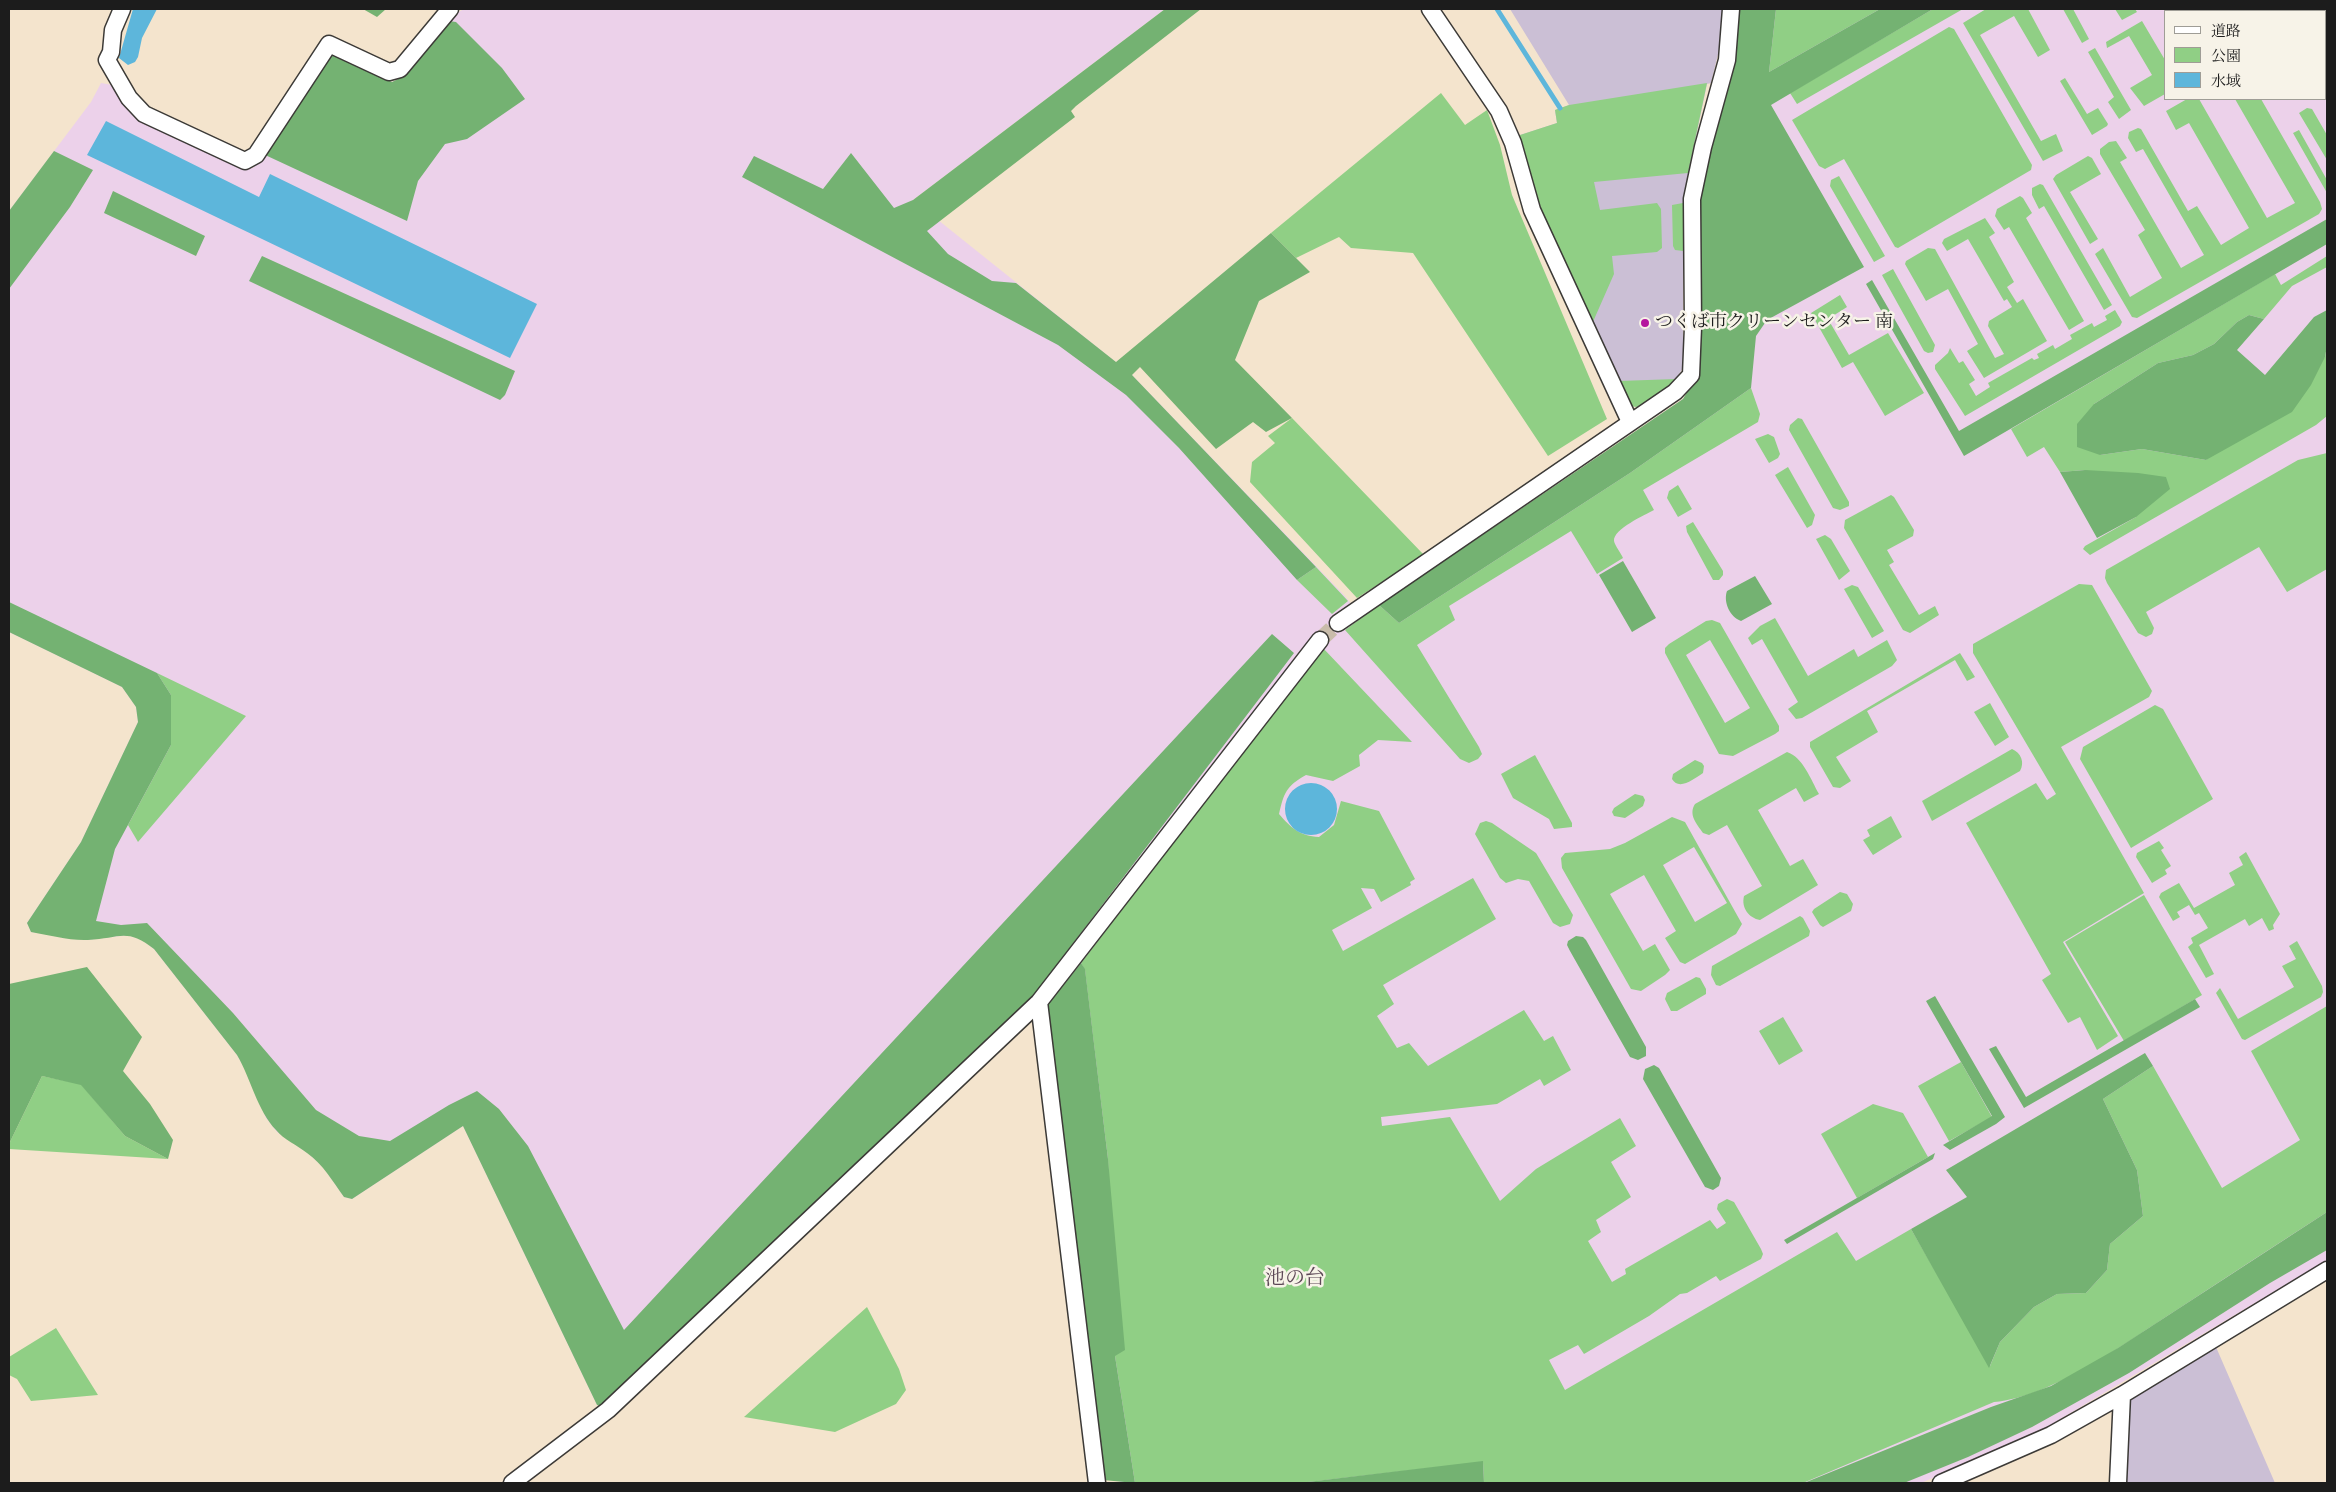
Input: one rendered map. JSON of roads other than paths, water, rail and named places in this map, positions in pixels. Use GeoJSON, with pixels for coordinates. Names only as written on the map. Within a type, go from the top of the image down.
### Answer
{"type":"FeatureCollection","features":[{"type":"Feature","properties":{"kind":"street"},"geometry":{"type":"LineString","coordinates":[[122,9],[114,30],[111,52],[107,60],[129,98],[144,114],[245,161],[256,155],[329,44],[389,72],[400,69],[450,9]]}},
{"type":"Feature","properties":{"kind":"street"},"geometry":{"type":"LineString","coordinates":[[1430,9],[1499,111],[1513,143],[1532,210],[1630,422]]}},
{"type":"Feature","properties":{"kind":"street"},"geometry":{"type":"LineString","coordinates":[[1338,623],[1675,392],[1691,375],[1694,327],[1692,199],[1703,147],[1727,60],[1731,9]]}},
{"type":"Feature","properties":{"kind":"street"},"geometry":{"type":"LineString","coordinates":[[512,1483],[608,1410],[1039,1002],[1320,640]]}},
{"type":"Feature","properties":{"kind":"street"},"geometry":{"type":"LineString","coordinates":[[1039,1002],[1097,1483]]}},
{"type":"Feature","properties":{"kind":"street"},"geometry":{"type":"LineString","coordinates":[[1941,1483],[2051,1435],[2122,1395],[2327,1270]]}},
{"type":"Feature","properties":{"kind":"street"},"geometry":{"type":"LineString","coordinates":[[2118,1483],[2122,1395]]}},
{"type":"Feature","properties":{"kind":"water"},"geometry":{"type":"Polygon","coordinates":[[[133,9],[157,9],[142,38],[138,57],[135,62],[128,65],[119,58],[133,9]]]}},
{"type":"Feature","properties":{"kind":"water"},"geometry":{"type":"Polygon","coordinates":[[[106,121],[259,197],[270,174],[537,304],[510,358],[87,155],[106,121]]]}},
{"type":"Feature","properties":{"kind":"water"},"geometry":{"type":"Polygon","coordinates":[[[1306,783],[1316,783],[1330,790],[1337,804],[1337,814],[1330,828],[1316,835],[1306,835],[1296,831],[1289,824],[1285,814],[1285,804],[1289,794],[1296,787],[1306,783]]]}},
{"type":"Feature","properties":{"kind":"waterway"},"geometry":{"type":"LineString","coordinates":[[1497,9],[1560,108]]}},
{"type":"Feature","properties":{"kind":"tunnel"},"geometry":{"type":"LineString","coordinates":[[1320,640],[1338,623]]}},
{"type":"Feature","properties":{"kind":"place","name":"つくば市クリーンセンター 南"},"geometry":{"type":"Point","coordinates":[1645,323]}},
{"type":"Feature","properties":{"kind":"district","name":"池の台"},"geometry":{"type":"Point","coordinates":[1295,1279]}}]}
